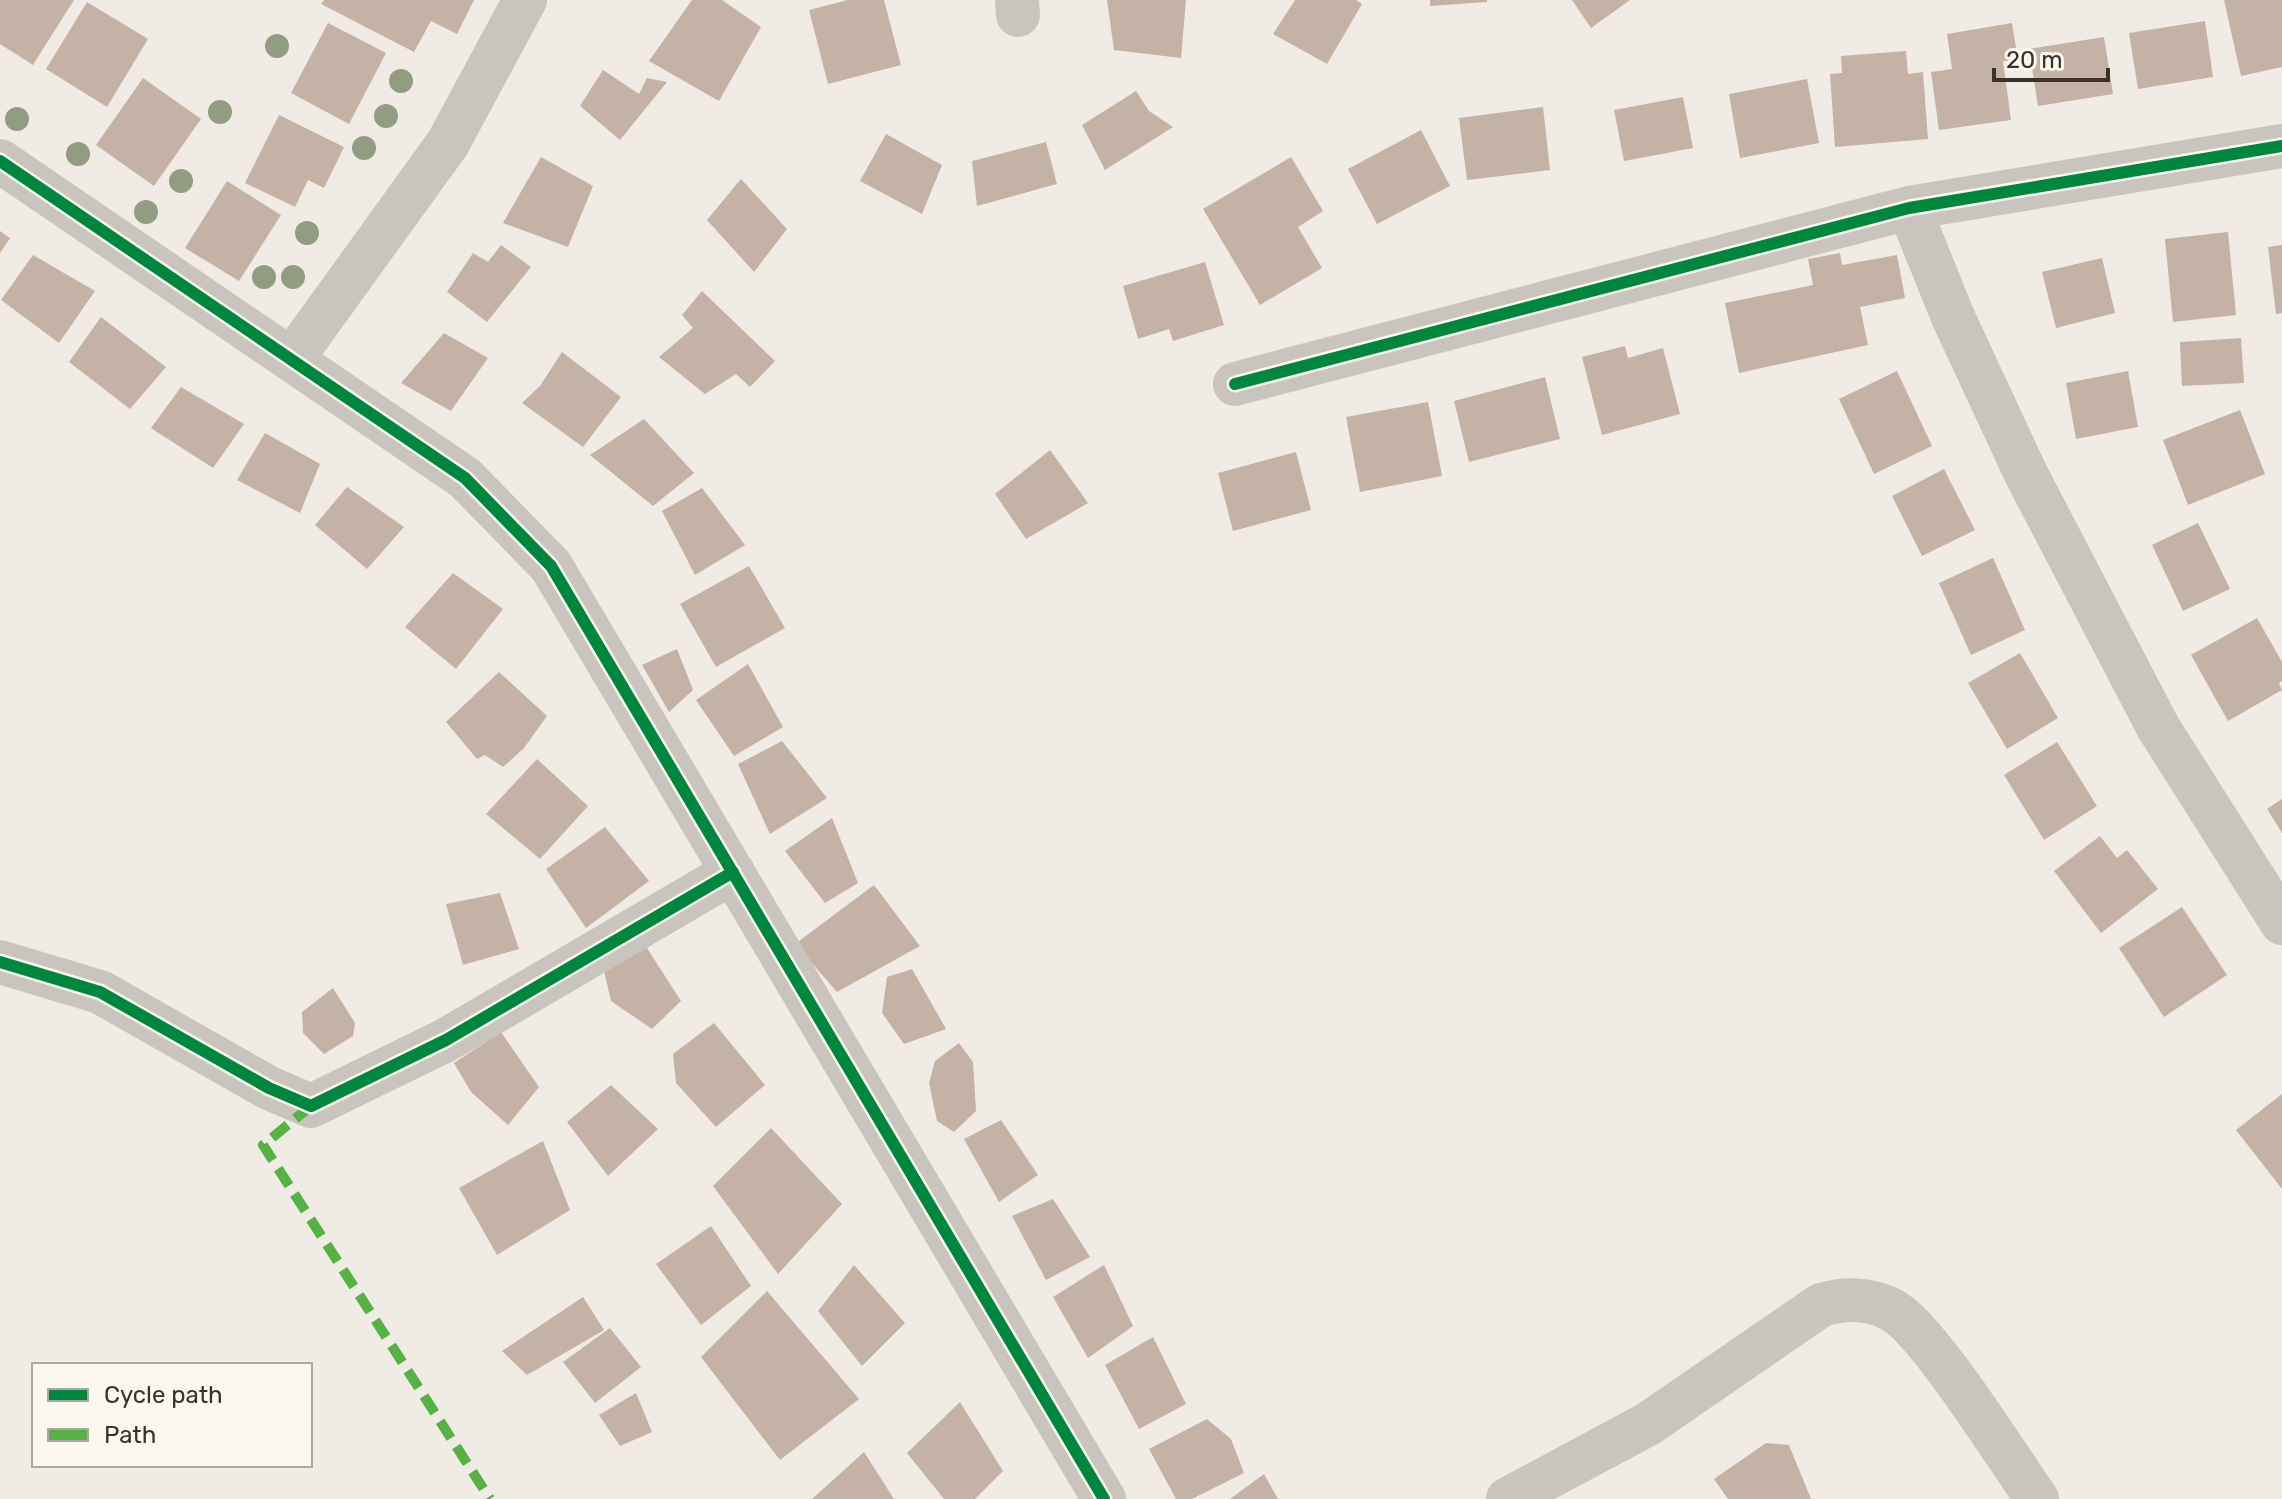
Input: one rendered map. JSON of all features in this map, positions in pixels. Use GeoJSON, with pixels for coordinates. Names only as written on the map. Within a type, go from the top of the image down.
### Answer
{"type":"FeatureCollection","features":[{"type":"Feature","properties":{"kind":"street"},"geometry":{"type":"LineString","coordinates":[[292,359],[448,143],[525,0]]}},
{"type":"Feature","properties":{"kind":"street"},"geometry":{"type":"LineString","coordinates":[[1235,384],[1909,208],[2282,146]]}},
{"type":"Feature","properties":{"kind":"street"},"geometry":{"type":"LineString","coordinates":[[0,161],[465,478],[551,566],[1104,1499]]}},
{"type":"Feature","properties":{"kind":"street"},"geometry":{"type":"LineString","coordinates":[[1909,208],[1953,317],[2034,488],[2158,727],[2282,923]]}},
{"type":"Feature","properties":{"kind":"street"},"geometry":{"type":"LineString","coordinates":[[0,962],[100,992],[269,1088],[311,1106],[446,1040],[733,872]]}},
{"type":"Feature","properties":{"kind":"street"},"geometry":{"type":"LineString","coordinates":[[1508,1499],[1648,1424],[1821,1305],[1844,1300],[1867,1301],[1896,1312],[1958,1386],[2037,1499]]}},
{"type":"Feature","properties":{"kind":"building"},"geometry":{"type":"Polygon","coordinates":[[[0,0],[74,0],[33,65],[0,44],[0,0]]]}},
{"type":"Feature","properties":{"kind":"building"},"geometry":{"type":"Polygon","coordinates":[[[324,0],[474,0],[457,34],[431,21],[414,52],[321,4],[324,0]]]}},
{"type":"Feature","properties":{"kind":"building"},"geometry":{"type":"Polygon","coordinates":[[[692,0],[722,0],[761,27],[719,101],[649,61],[692,0]]]}},
{"type":"Feature","properties":{"kind":"building"},"geometry":{"type":"Polygon","coordinates":[[[848,0],[884,0],[901,65],[828,84],[809,10],[848,0]]]}},
{"type":"Feature","properties":{"kind":"building"},"geometry":{"type":"Polygon","coordinates":[[[1107,0],[1186,0],[1181,58],[1114,50],[1107,0]]]}},
{"type":"Feature","properties":{"kind":"building"},"geometry":{"type":"Polygon","coordinates":[[[1295,0],[1356,0],[1362,4],[1327,64],[1273,34],[1295,0]]]}},
{"type":"Feature","properties":{"kind":"building"},"geometry":{"type":"Polygon","coordinates":[[[1430,0],[1487,0],[1487,2],[1430,6],[1430,0]]]}},
{"type":"Feature","properties":{"kind":"building"},"geometry":{"type":"Polygon","coordinates":[[[1572,0],[1630,0],[1591,28],[1572,0]]]}},
{"type":"Feature","properties":{"kind":"building"},"geometry":{"type":"Polygon","coordinates":[[[2224,0],[2282,0],[2282,67],[2241,76],[2224,0]]]}},
{"type":"Feature","properties":{"kind":"building"},"geometry":{"type":"Polygon","coordinates":[[[87,2],[148,39],[107,107],[46,69],[87,2]]]}},
{"type":"Feature","properties":{"kind":"building"},"geometry":{"type":"Polygon","coordinates":[[[2205,21],[2213,77],[2138,89],[2129,33],[2205,21]]]}},
{"type":"Feature","properties":{"kind":"building"},"geometry":{"type":"Polygon","coordinates":[[[328,23],[386,53],[349,124],[291,93],[328,23]]]}},
{"type":"Feature","properties":{"kind":"building"},"geometry":{"type":"Polygon","coordinates":[[[2012,23],[2018,60],[2003,61],[2011,120],[1939,130],[1931,72],[1952,69],[1947,34],[2012,23]]]}},
{"type":"Feature","properties":{"kind":"building"},"geometry":{"type":"Polygon","coordinates":[[[2104,37],[2113,94],[2038,106],[2029,49],[2104,37]]]}},
{"type":"Feature","properties":{"kind":"building"},"geometry":{"type":"Polygon","coordinates":[[[1906,51],[1908,74],[1923,72],[1928,139],[1835,147],[1830,74],[1842,73],[1841,56],[1906,51]]]}},
{"type":"Feature","properties":{"kind":"building"},"geometry":{"type":"Polygon","coordinates":[[[603,70],[639,94],[647,78],[667,82],[620,140],[580,106],[603,70]]]}},
{"type":"Feature","properties":{"kind":"building"},"geometry":{"type":"Polygon","coordinates":[[[143,78],[201,119],[154,186],[96,145],[143,78]]]}},
{"type":"Feature","properties":{"kind":"building"},"geometry":{"type":"Polygon","coordinates":[[[1807,79],[1819,143],[1740,158],[1729,94],[1807,79]]]}},
{"type":"Feature","properties":{"kind":"building"},"geometry":{"type":"Polygon","coordinates":[[[1136,91],[1149,111],[1173,127],[1105,170],[1082,125],[1136,91]]]}},
{"type":"Feature","properties":{"kind":"building"},"geometry":{"type":"Polygon","coordinates":[[[1683,97],[1693,148],[1624,161],[1614,110],[1683,97]]]}},
{"type":"Feature","properties":{"kind":"building"},"geometry":{"type":"Polygon","coordinates":[[[1543,107],[1550,170],[1467,180],[1459,118],[1543,107]]]}},
{"type":"Feature","properties":{"kind":"building"},"geometry":{"type":"Polygon","coordinates":[[[279,115],[344,147],[324,188],[308,180],[295,207],[245,183],[279,115]]]}},
{"type":"Feature","properties":{"kind":"building"},"geometry":{"type":"Polygon","coordinates":[[[1421,130],[1450,186],[1377,224],[1348,169],[1421,130]]]}},
{"type":"Feature","properties":{"kind":"building"},"geometry":{"type":"Polygon","coordinates":[[[886,134],[942,165],[922,214],[860,181],[886,134]]]}},
{"type":"Feature","properties":{"kind":"building"},"geometry":{"type":"Polygon","coordinates":[[[1046,142],[1057,184],[977,206],[972,161],[1046,142]]]}},
{"type":"Feature","properties":{"kind":"building"},"geometry":{"type":"Polygon","coordinates":[[[541,157],[593,186],[568,247],[503,223],[541,157]]]}},
{"type":"Feature","properties":{"kind":"building"},"geometry":{"type":"Polygon","coordinates":[[[1291,157],[1323,211],[1298,227],[1322,268],[1260,305],[1203,209],[1291,157]]]}},
{"type":"Feature","properties":{"kind":"building"},"geometry":{"type":"Polygon","coordinates":[[[741,179],[787,229],[754,272],[707,220],[741,179]]]}},
{"type":"Feature","properties":{"kind":"building"},"geometry":{"type":"Polygon","coordinates":[[[227,181],[281,215],[239,281],[185,248],[227,181]]]}},
{"type":"Feature","properties":{"kind":"building"},"geometry":{"type":"Polygon","coordinates":[[[0,231],[10,238],[0,253],[0,231]]]}},
{"type":"Feature","properties":{"kind":"building"},"geometry":{"type":"Polygon","coordinates":[[[2228,232],[2236,315],[2173,322],[2165,239],[2228,232]]]}},
{"type":"Feature","properties":{"kind":"building"},"geometry":{"type":"Polygon","coordinates":[[[501,245],[531,267],[487,322],[447,292],[473,253],[488,262],[501,245]]]}},
{"type":"Feature","properties":{"kind":"building"},"geometry":{"type":"Polygon","coordinates":[[[2282,245],[2282,313],[2276,314],[2268,247],[2282,245]]]}},
{"type":"Feature","properties":{"kind":"building"},"geometry":{"type":"Polygon","coordinates":[[[1840,253],[1842,265],[1897,255],[1905,298],[1860,307],[1868,345],[1739,373],[1725,303],[1813,285],[1808,259],[1840,253]]]}},
{"type":"Feature","properties":{"kind":"building"},"geometry":{"type":"Polygon","coordinates":[[[33,255],[95,291],[59,343],[1,300],[33,255]]]}},
{"type":"Feature","properties":{"kind":"building"},"geometry":{"type":"Polygon","coordinates":[[[2102,258],[2115,313],[2056,328],[2042,272],[2102,258]]]}},
{"type":"Feature","properties":{"kind":"building"},"geometry":{"type":"Polygon","coordinates":[[[1205,262],[1224,325],[1173,341],[1169,329],[1138,339],[1123,286],[1205,262]]]}},
{"type":"Feature","properties":{"kind":"building"},"geometry":{"type":"Polygon","coordinates":[[[702,291],[775,361],[750,387],[736,374],[705,394],[659,357],[693,328],[682,315],[702,291]]]}},
{"type":"Feature","properties":{"kind":"building"},"geometry":{"type":"Polygon","coordinates":[[[101,317],[166,367],[130,409],[69,362],[101,317]]]}},
{"type":"Feature","properties":{"kind":"building"},"geometry":{"type":"Polygon","coordinates":[[[444,333],[488,358],[451,411],[401,383],[444,333]]]}},
{"type":"Feature","properties":{"kind":"building"},"geometry":{"type":"Polygon","coordinates":[[[2241,338],[2244,383],[2182,386],[2180,342],[2241,338]]]}},
{"type":"Feature","properties":{"kind":"building"},"geometry":{"type":"Polygon","coordinates":[[[1625,346],[1628,358],[1663,348],[1680,414],[1602,435],[1582,357],[1625,346]]]}},
{"type":"Feature","properties":{"kind":"building"},"geometry":{"type":"Polygon","coordinates":[[[562,352],[621,397],[583,447],[522,403],[540,386],[562,352]]]}},
{"type":"Feature","properties":{"kind":"building"},"geometry":{"type":"Polygon","coordinates":[[[1897,371],[1932,446],[1874,474],[1839,399],[1897,371]]]}},
{"type":"Feature","properties":{"kind":"building"},"geometry":{"type":"Polygon","coordinates":[[[2128,371],[2138,427],[2076,439],[2066,383],[2128,371]]]}},
{"type":"Feature","properties":{"kind":"building"},"geometry":{"type":"Polygon","coordinates":[[[1545,377],[1560,439],[1469,462],[1454,401],[1545,377]]]}},
{"type":"Feature","properties":{"kind":"building"},"geometry":{"type":"Polygon","coordinates":[[[181,387],[244,424],[213,468],[151,428],[181,387]]]}},
{"type":"Feature","properties":{"kind":"building"},"geometry":{"type":"Polygon","coordinates":[[[1428,402],[1442,476],[1360,492],[1346,417],[1428,402]]]}},
{"type":"Feature","properties":{"kind":"building"},"geometry":{"type":"Polygon","coordinates":[[[2240,410],[2265,474],[2188,505],[2163,440],[2240,410]]]}},
{"type":"Feature","properties":{"kind":"building"},"geometry":{"type":"Polygon","coordinates":[[[644,419],[694,473],[653,506],[590,455],[644,419]]]}},
{"type":"Feature","properties":{"kind":"building"},"geometry":{"type":"Polygon","coordinates":[[[265,433],[320,464],[300,513],[237,480],[265,433]]]}},
{"type":"Feature","properties":{"kind":"building"},"geometry":{"type":"Polygon","coordinates":[[[1050,450],[1088,503],[1026,539],[995,494],[1050,450]]]}},
{"type":"Feature","properties":{"kind":"building"},"geometry":{"type":"Polygon","coordinates":[[[1296,452],[1311,510],[1233,531],[1218,473],[1296,452]]]}},
{"type":"Feature","properties":{"kind":"building"},"geometry":{"type":"Polygon","coordinates":[[[1944,469],[1975,530],[1922,556],[1892,496],[1944,469]]]}},
{"type":"Feature","properties":{"kind":"building"},"geometry":{"type":"Polygon","coordinates":[[[347,487],[404,527],[367,569],[315,525],[347,487]]]}},
{"type":"Feature","properties":{"kind":"building"},"geometry":{"type":"Polygon","coordinates":[[[702,488],[745,545],[695,575],[662,511],[702,488]]]}},
{"type":"Feature","properties":{"kind":"building"},"geometry":{"type":"Polygon","coordinates":[[[2198,523],[2230,589],[2183,611],[2152,545],[2198,523]]]}},
{"type":"Feature","properties":{"kind":"building"},"geometry":{"type":"Polygon","coordinates":[[[1993,558],[2025,630],[1971,655],[1939,583],[1993,558]]]}},
{"type":"Feature","properties":{"kind":"building"},"geometry":{"type":"Polygon","coordinates":[[[749,566],[785,628],[716,667],[680,604],[749,566]]]}},
{"type":"Feature","properties":{"kind":"building"},"geometry":{"type":"Polygon","coordinates":[[[453,573],[503,609],[456,669],[405,627],[453,573]]]}},
{"type":"Feature","properties":{"kind":"building"},"geometry":{"type":"Polygon","coordinates":[[[2257,618],[2282,662],[2282,681],[2279,683],[2282,690],[2228,721],[2191,655],[2257,618]]]}},
{"type":"Feature","properties":{"kind":"building"},"geometry":{"type":"Polygon","coordinates":[[[677,649],[693,690],[669,712],[642,665],[677,649]]]}},
{"type":"Feature","properties":{"kind":"building"},"geometry":{"type":"Polygon","coordinates":[[[2020,653],[2058,718],[2007,749],[1968,683],[2020,653]]]}},
{"type":"Feature","properties":{"kind":"building"},"geometry":{"type":"Polygon","coordinates":[[[748,664],[783,727],[734,756],[696,700],[748,664]]]}},
{"type":"Feature","properties":{"kind":"building"},"geometry":{"type":"Polygon","coordinates":[[[499,672],[547,716],[524,748],[503,767],[485,755],[477,759],[446,722],[499,672]]]}},
{"type":"Feature","properties":{"kind":"building"},"geometry":{"type":"Polygon","coordinates":[[[782,741],[827,798],[770,834],[738,764],[782,741]]]}},
{"type":"Feature","properties":{"kind":"building"},"geometry":{"type":"Polygon","coordinates":[[[2057,742],[2097,806],[2044,840],[2004,775],[2057,742]]]}},
{"type":"Feature","properties":{"kind":"building"},"geometry":{"type":"Polygon","coordinates":[[[537,759],[588,806],[540,859],[486,814],[537,759]]]}},
{"type":"Feature","properties":{"kind":"building"},"geometry":{"type":"Polygon","coordinates":[[[2282,799],[2282,833],[2267,809],[2282,799]]]}},
{"type":"Feature","properties":{"kind":"building"},"geometry":{"type":"Polygon","coordinates":[[[832,818],[858,883],[825,903],[785,851],[832,818]]]}},
{"type":"Feature","properties":{"kind":"building"},"geometry":{"type":"Polygon","coordinates":[[[605,827],[649,881],[586,928],[546,869],[605,827]]]}},
{"type":"Feature","properties":{"kind":"building"},"geometry":{"type":"Polygon","coordinates":[[[2100,836],[2117,858],[2127,850],[2158,889],[2101,933],[2054,871],[2100,836]]]}},
{"type":"Feature","properties":{"kind":"building"},"geometry":{"type":"Polygon","coordinates":[[[874,885],[920,946],[837,992],[795,944],[874,885]]]}},
{"type":"Feature","properties":{"kind":"building"},"geometry":{"type":"Polygon","coordinates":[[[500,893],[519,949],[463,965],[446,904],[500,893]]]}},
{"type":"Feature","properties":{"kind":"building"},"geometry":{"type":"Polygon","coordinates":[[[2182,907],[2227,975],[2164,1017],[2119,948],[2182,907]]]}},
{"type":"Feature","properties":{"kind":"building"},"geometry":{"type":"Polygon","coordinates":[[[645,945],[681,1001],[652,1029],[611,1001],[604,971],[645,945]]]}},
{"type":"Feature","properties":{"kind":"building"},"geometry":{"type":"Polygon","coordinates":[[[912,969],[946,1029],[904,1044],[882,1013],[887,977],[912,969]]]}},
{"type":"Feature","properties":{"kind":"building"},"geometry":{"type":"Polygon","coordinates":[[[333,988],[355,1023],[353,1036],[324,1054],[303,1033],[302,1012],[333,988]]]}},
{"type":"Feature","properties":{"kind":"building"},"geometry":{"type":"Polygon","coordinates":[[[714,1023],[765,1085],[716,1127],[676,1083],[673,1054],[714,1023]]]}},
{"type":"Feature","properties":{"kind":"building"},"geometry":{"type":"Polygon","coordinates":[[[501,1032],[539,1087],[508,1125],[471,1092],[454,1063],[501,1032]]]}},
{"type":"Feature","properties":{"kind":"building"},"geometry":{"type":"Polygon","coordinates":[[[959,1043],[973,1062],[976,1111],[954,1132],[937,1121],[929,1083],[935,1061],[959,1043]]]}},
{"type":"Feature","properties":{"kind":"building"},"geometry":{"type":"Polygon","coordinates":[[[611,1085],[658,1129],[608,1176],[567,1122],[611,1085]]]}},
{"type":"Feature","properties":{"kind":"building"},"geometry":{"type":"Polygon","coordinates":[[[2282,1094],[2282,1189],[2236,1130],[2282,1094]]]}},
{"type":"Feature","properties":{"kind":"building"},"geometry":{"type":"Polygon","coordinates":[[[1001,1120],[1038,1175],[999,1202],[964,1139],[1001,1120]]]}},
{"type":"Feature","properties":{"kind":"building"},"geometry":{"type":"Polygon","coordinates":[[[771,1128],[842,1204],[778,1274],[713,1186],[771,1128]]]}},
{"type":"Feature","properties":{"kind":"building"},"geometry":{"type":"Polygon","coordinates":[[[543,1141],[570,1210],[497,1255],[459,1188],[543,1141]]]}},
{"type":"Feature","properties":{"kind":"building"},"geometry":{"type":"Polygon","coordinates":[[[1053,1199],[1090,1257],[1046,1280],[1012,1216],[1053,1199]]]}},
{"type":"Feature","properties":{"kind":"building"},"geometry":{"type":"Polygon","coordinates":[[[711,1226],[751,1286],[701,1325],[656,1264],[711,1226]]]}},
{"type":"Feature","properties":{"kind":"building"},"geometry":{"type":"Polygon","coordinates":[[[854,1265],[905,1323],[862,1366],[818,1311],[854,1265]]]}},
{"type":"Feature","properties":{"kind":"building"},"geometry":{"type":"Polygon","coordinates":[[[1104,1265],[1133,1326],[1088,1358],[1053,1297],[1104,1265]]]}},
{"type":"Feature","properties":{"kind":"building"},"geometry":{"type":"Polygon","coordinates":[[[767,1291],[859,1399],[780,1460],[701,1357],[767,1291]]]}},
{"type":"Feature","properties":{"kind":"building"},"geometry":{"type":"Polygon","coordinates":[[[583,1297],[604,1330],[527,1375],[502,1351],[583,1297]]]}},
{"type":"Feature","properties":{"kind":"building"},"geometry":{"type":"Polygon","coordinates":[[[610,1328],[641,1367],[595,1403],[563,1362],[610,1328]]]}},
{"type":"Feature","properties":{"kind":"building"},"geometry":{"type":"Polygon","coordinates":[[[1153,1337],[1186,1404],[1139,1429],[1105,1365],[1153,1337]]]}},
{"type":"Feature","properties":{"kind":"building"},"geometry":{"type":"Polygon","coordinates":[[[636,1393],[652,1432],[620,1446],[599,1415],[636,1393]]]}},
{"type":"Feature","properties":{"kind":"building"},"geometry":{"type":"Polygon","coordinates":[[[960,1402],[1003,1471],[975,1499],[944,1499],[907,1453],[960,1402]]]}},
{"type":"Feature","properties":{"kind":"building"},"geometry":{"type":"Polygon","coordinates":[[[1207,1419],[1231,1439],[1244,1473],[1192,1499],[1176,1499],[1149,1449],[1207,1419]]]}},
{"type":"Feature","properties":{"kind":"building"},"geometry":{"type":"Polygon","coordinates":[[[1766,1443],[1789,1445],[1811,1499],[1728,1499],[1714,1479],[1766,1443]]]}},
{"type":"Feature","properties":{"kind":"building"},"geometry":{"type":"Polygon","coordinates":[[[864,1452],[894,1499],[812,1499],[864,1452]]]}},
{"type":"Feature","properties":{"kind":"building"},"geometry":{"type":"Polygon","coordinates":[[[1264,1474],[1278,1499],[1230,1499],[1264,1474]]]}},
{"type":"Feature","properties":{"kind":"marked path"},"geometry":{"type":"LineString","coordinates":[[311,1106],[263,1145],[490,1499]]}},
{"type":"Feature","properties":{"kind":"cycle path"},"geometry":{"type":"LineString","coordinates":[[1235,384],[1909,208],[2282,146]]}},
{"type":"Feature","properties":{"kind":"cycle path"},"geometry":{"type":"LineString","coordinates":[[0,161],[465,478],[551,566],[1104,1499]]}},
{"type":"Feature","properties":{"kind":"cycle path"},"geometry":{"type":"LineString","coordinates":[[0,962],[100,992],[269,1088],[311,1106],[446,1040],[733,872]]}}]}
